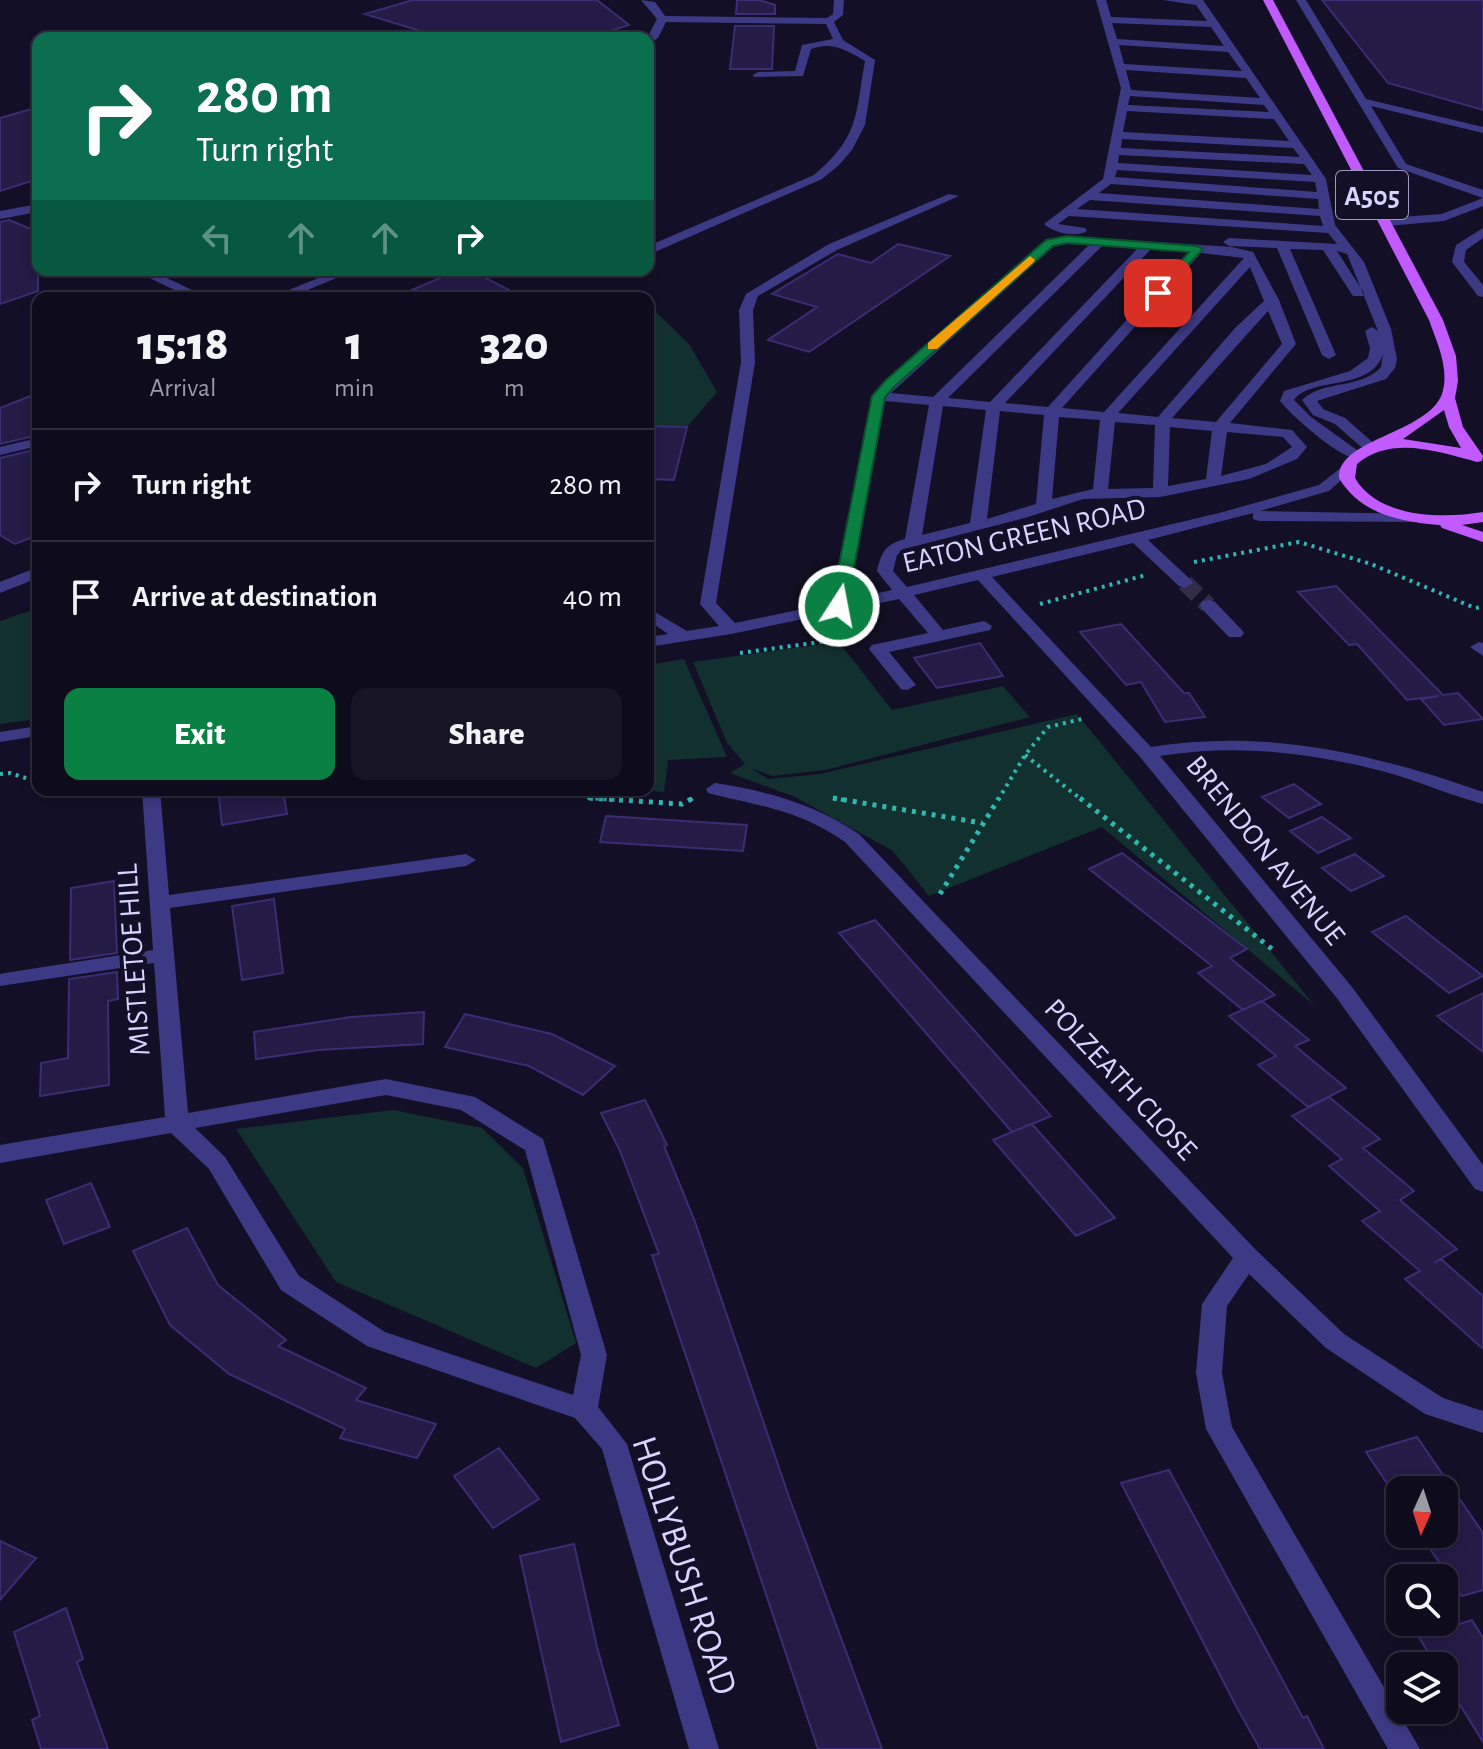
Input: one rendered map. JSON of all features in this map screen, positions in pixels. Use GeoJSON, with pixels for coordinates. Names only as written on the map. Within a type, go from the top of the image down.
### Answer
{"type":"FeatureCollection","features":[{"type":"Feature","properties":{"kind":"main road","name":"A505"},"geometry":{"type":"LineString","coordinates":[[1268,0],[1436,320],[1449,356],[1451,381],[1448,398],[1456,427],[1478,458]]}},
{"type":"Feature","properties":{"kind":"main road"},"geometry":{"type":"LineString","coordinates":[[1448,398],[1429,417],[1351,462],[1347,478],[1356,491],[1374,504],[1483,537]]}},
{"type":"Feature","properties":{"kind":"main road"},"geometry":{"type":"LineString","coordinates":[[1378,447],[1429,445],[1478,458]]}},
{"type":"Feature","properties":{"kind":"main road"},"geometry":{"type":"LineString","coordinates":[[1433,520],[1483,517]]}},
{"type":"Feature","properties":{"kind":"street"},"geometry":{"type":"LineString","coordinates":[[646,0],[662,19]]}},
{"type":"Feature","properties":{"kind":"street"},"geometry":{"type":"LineString","coordinates":[[662,19],[829,21],[838,15],[839,0]]}},
{"type":"Feature","properties":{"kind":"street"},"geometry":{"type":"LineString","coordinates":[[1168,0],[1199,1],[1320,179],[1325,196],[1323,213],[1331,230],[1349,248],[1382,318],[1391,358],[1388,368],[1376,378],[1354,387],[1315,395],[1309,400],[1318,412],[1340,421],[1378,447]]}},
{"type":"Feature","properties":{"kind":"street"},"geometry":{"type":"LineString","coordinates":[[1301,0],[1402,166],[1483,194]]}},
{"type":"Feature","properties":{"kind":"street"},"geometry":{"type":"LineString","coordinates":[[1114,44],[1207,13]]}},
{"type":"Feature","properties":{"kind":"street"},"geometry":{"type":"LineString","coordinates":[[654,37],[662,19]]}},
{"type":"Feature","properties":{"kind":"street"},"geometry":{"type":"LineString","coordinates":[[829,21],[839,42]]}},
{"type":"Feature","properties":{"kind":"street"},"geometry":{"type":"LineString","coordinates":[[1114,44],[1215,24]]}},
{"type":"Feature","properties":{"kind":"street"},"geometry":{"type":"LineString","coordinates":[[1114,44],[1222,36]]}},
{"type":"Feature","properties":{"kind":"street"},"geometry":{"type":"LineString","coordinates":[[654,249],[776,198],[818,177],[838,162],[856,140],[865,113],[865,84],[870,60],[839,42],[818,43],[806,47],[799,74],[758,75]]}},
{"type":"Feature","properties":{"kind":"street"},"geometry":{"type":"LineString","coordinates":[[1114,44],[1231,49]]}},
{"type":"Feature","properties":{"kind":"street"},"geometry":{"type":"LineString","coordinates":[[1114,44],[1240,62]]}},
{"type":"Feature","properties":{"kind":"street"},"geometry":{"type":"LineString","coordinates":[[1114,44],[1249,75]]}},
{"type":"Feature","properties":{"kind":"street"},"geometry":{"type":"LineString","coordinates":[[1114,44],[1139,81]]}},
{"type":"Feature","properties":{"kind":"street"},"geometry":{"type":"LineString","coordinates":[[1114,44],[1267,102]]}},
{"type":"Feature","properties":{"kind":"street"},"geometry":{"type":"LineString","coordinates":[[1109,180],[1122,108],[1114,44]]}},
{"type":"Feature","properties":{"kind":"street"},"geometry":{"type":"LineString","coordinates":[[1154,82],[1183,84]]}},
{"type":"Feature","properties":{"kind":"street"},"geometry":{"type":"LineString","coordinates":[[1198,85],[1258,88]]}},
{"type":"Feature","properties":{"kind":"street"},"geometry":{"type":"LineString","coordinates":[[1363,101],[1483,130]]}},
{"type":"Feature","properties":{"kind":"street"},"geometry":{"type":"LineString","coordinates":[[1122,108],[1277,116]]}},
{"type":"Feature","properties":{"kind":"street"},"geometry":{"type":"LineString","coordinates":[[1119,128],[1135,122]]}},
{"type":"Feature","properties":{"kind":"street"},"geometry":{"type":"LineString","coordinates":[[1119,128],[1295,145]]}},
{"type":"Feature","properties":{"kind":"street"},"geometry":{"type":"LineString","coordinates":[[1271,130],[1286,131]]}},
{"type":"Feature","properties":{"kind":"street"},"geometry":{"type":"LineString","coordinates":[[1114,151],[1306,161]]}},
{"type":"Feature","properties":{"kind":"street"},"geometry":{"type":"LineString","coordinates":[[1112,166],[1320,179]]}},
{"type":"Feature","properties":{"kind":"street"},"geometry":{"type":"LineString","coordinates":[[1325,196],[1109,180],[1050,224],[1056,228],[1082,231],[1349,248]]}},
{"type":"Feature","properties":{"kind":"street"},"geometry":{"type":"LineString","coordinates":[[731,629],[708,604],[748,362],[746,310],[752,294],[833,247],[953,196]]}},
{"type":"Feature","properties":{"kind":"street"},"geometry":{"type":"LineString","coordinates":[[1086,196],[1323,213]]}},
{"type":"Feature","properties":{"kind":"street"},"geometry":{"type":"LineString","coordinates":[[1387,222],[1444,217],[1483,202]]}},
{"type":"Feature","properties":{"kind":"street"},"geometry":{"type":"LineString","coordinates":[[0,215],[32,209]]}},
{"type":"Feature","properties":{"kind":"street"},"geometry":{"type":"LineString","coordinates":[[1064,212],[1331,230]]}},
{"type":"Feature","properties":{"kind":"street"},"geometry":{"type":"LineString","coordinates":[[1483,232],[1460,248],[1458,262],[1483,293]]}},
{"type":"Feature","properties":{"kind":"street"},"geometry":{"type":"LineString","coordinates":[[839,606],[879,396],[1050,243],[1067,240],[1232,251],[1251,258],[1289,344],[1220,426],[1213,483]]}},
{"type":"Feature","properties":{"kind":"street"},"geometry":{"type":"LineString","coordinates":[[913,541],[937,401],[1099,242]]}},
{"type":"Feature","properties":{"kind":"street"},"geometry":{"type":"LineString","coordinates":[[1282,245],[1329,355]]}},
{"type":"Feature","properties":{"kind":"street"},"geometry":{"type":"LineString","coordinates":[[978,525],[994,406],[1147,246]]}},
{"type":"Feature","properties":{"kind":"street"},"geometry":{"type":"LineString","coordinates":[[1328,248],[1358,293],[1377,350],[1375,361],[1357,374],[1298,389],[1289,394],[1287,401],[1351,462]]}},
{"type":"Feature","properties":{"kind":"street"},"geometry":{"type":"LineString","coordinates":[[1044,505],[1052,411],[1197,249]]}},
{"type":"Feature","properties":{"kind":"street"},"geometry":{"type":"LineString","coordinates":[[1100,493],[1108,416],[1251,258]]}},
{"type":"Feature","properties":{"kind":"street"},"geometry":{"type":"LineString","coordinates":[[151,276],[185,292]]}},
{"type":"Feature","properties":{"kind":"street"},"geometry":{"type":"LineString","coordinates":[[292,292],[334,276]]}},
{"type":"Feature","properties":{"kind":"street"},"geometry":{"type":"LineString","coordinates":[[1160,492],[1163,420],[1241,330],[1272,300]]}},
{"type":"Feature","properties":{"kind":"street"},"geometry":{"type":"LineString","coordinates":[[879,396],[1287,433],[1300,447],[1292,456],[1271,467],[1213,483],[1160,492],[1081,494],[913,541],[889,553],[885,571],[939,636]]}},
{"type":"Feature","properties":{"kind":"street"},"geometry":{"type":"LineString","coordinates":[[0,451],[32,443]]}},
{"type":"Feature","properties":{"kind":"street","name":"EATON GREEN ROAD"},"geometry":{"type":"LineString","coordinates":[[654,641],[731,629],[902,593],[1223,517],[1324,488],[1351,462]]}},
{"type":"Feature","properties":{"kind":"street","name":"EATON GREEN ROAD"},"geometry":{"type":"LineString","coordinates":[[1223,517],[1322,514],[1414,517]]}},
{"type":"Feature","properties":{"kind":"street"},"geometry":{"type":"LineString","coordinates":[[1136,537],[1185,583]]}},
{"type":"Feature","properties":{"kind":"street","name":"BRENDON AVENUE"},"geometry":{"type":"LineString","coordinates":[[981,574],[1147,753],[1344,992],[1483,1183]]}},
{"type":"Feature","properties":{"kind":"street"},"geometry":{"type":"LineString","coordinates":[[0,588],[32,575]]}},
{"type":"Feature","properties":{"kind":"street"},"geometry":{"type":"LineString","coordinates":[[1208,605],[1235,633]]}},
{"type":"Feature","properties":{"kind":"street"},"geometry":{"type":"LineString","coordinates":[[654,617],[685,637]]}},
{"type":"Feature","properties":{"kind":"street"},"geometry":{"type":"LineString","coordinates":[[907,685],[878,649],[984,626]]}},
{"type":"Feature","properties":{"kind":"street"},"geometry":{"type":"LineString","coordinates":[[0,737],[32,732]]}},
{"type":"Feature","properties":{"kind":"street"},"geometry":{"type":"LineString","coordinates":[[1147,753],[1168,748],[1223,745],[1322,753],[1427,777],[1483,798]]}},
{"type":"Feature","properties":{"kind":"street","name":"POLZEATH CLOSE"},"geometry":{"type":"LineString","coordinates":[[715,789],[756,795],[792,805],[830,822],[852,838],[1247,1257],[1335,1341],[1434,1406],[1483,1422]]}},
{"type":"Feature","properties":{"kind":"street","name":"MISTLETOE HILL"},"geometry":{"type":"LineString","coordinates":[[151,796],[177,1125]]}},
{"type":"Feature","properties":{"kind":"street"},"geometry":{"type":"LineString","coordinates":[[159,903],[466,860]]}},
{"type":"Feature","properties":{"kind":"street"},"geometry":{"type":"LineString","coordinates":[[5,980],[162,955]]}},
{"type":"Feature","properties":{"kind":"street"},"geometry":{"type":"LineString","coordinates":[[0,1154],[386,1087],[467,1103],[535,1145],[594,1355],[584,1410]]}},
{"type":"Feature","properties":{"kind":"street","name":"HOLLYBUSH ROAD"},"geometry":{"type":"LineString","coordinates":[[177,1125],[217,1163],[290,1283],[376,1339],[584,1410],[614,1444],[704,1749]]}},
{"type":"Feature","properties":{"kind":"street"},"geometry":{"type":"LineString","coordinates":[[1247,1257],[1215,1304],[1209,1373],[1219,1429],[1405,1749]]}},
{"type":"Feature","properties":{"kind":"path"},"geometry":{"type":"LineString","coordinates":[[1371,564],[1483,610]]}},
{"type":"Feature","properties":{"kind":"path"},"geometry":{"type":"LineString","coordinates":[[927,915],[1025,755],[1048,727],[1110,713]]}},
{"type":"Feature","properties":{"kind":"path"},"geometry":{"type":"LineString","coordinates":[[1025,755],[1282,957]]}},
{"type":"Feature","properties":{"kind":"path"},"geometry":{"type":"LineString","coordinates":[[0,774],[10,773],[32,780]]}},
{"type":"Feature","properties":{"kind":"path"},"geometry":{"type":"LineString","coordinates":[[588,796],[682,804],[715,789]]}},
{"type":"Feature","properties":{"kind":"path"},"geometry":{"type":"LineString","coordinates":[[819,795],[982,823]]}},
{"type":"Feature","properties":{"kind":"green space"},"geometry":{"type":"Polygon","coordinates":[[[654,310],[689,344],[717,392],[687,427],[654,426],[654,310]]]}},
{"type":"Feature","properties":{"kind":"green space"},"geometry":{"type":"Polygon","coordinates":[[[32,610],[32,720],[0,724],[0,621],[32,610]]]}},
{"type":"Feature","properties":{"kind":"green space"},"geometry":{"type":"Polygon","coordinates":[[[839,642],[892,710],[1003,686],[1030,717],[826,770],[772,776],[751,768],[768,779],[820,774],[1077,714],[1315,1006],[1102,827],[929,896],[893,851],[795,797],[730,773],[745,764],[727,743],[693,662],[839,642]]]}},
{"type":"Feature","properties":{"kind":"green space"},"geometry":{"type":"Polygon","coordinates":[[[684,659],[727,757],[668,760],[664,792],[654,791],[654,664],[684,659]]]}},
{"type":"Feature","properties":{"kind":"green space"},"geometry":{"type":"Polygon","coordinates":[[[393,1110],[482,1128],[523,1168],[576,1343],[536,1368],[336,1282],[236,1129],[393,1110]]]}},
{"type":"Feature","properties":{"kind":"building"},"geometry":{"type":"Polygon","coordinates":[[[413,0],[597,0],[629,25],[607,32],[424,32],[365,14],[413,0]]]}},
{"type":"Feature","properties":{"kind":"building"},"geometry":{"type":"Polygon","coordinates":[[[737,0],[759,0],[775,5],[775,14],[736,14],[737,0]]]}},
{"type":"Feature","properties":{"kind":"building"},"geometry":{"type":"Polygon","coordinates":[[[1322,0],[1483,0],[1483,110],[1388,83],[1322,0]]]}},
{"type":"Feature","properties":{"kind":"building"},"geometry":{"type":"Polygon","coordinates":[[[735,26],[774,26],[772,69],[730,69],[735,26]]]}},
{"type":"Feature","properties":{"kind":"building"},"geometry":{"type":"Polygon","coordinates":[[[32,109],[32,181],[0,191],[0,118],[32,109]]]}},
{"type":"Feature","properties":{"kind":"building"},"geometry":{"type":"Polygon","coordinates":[[[9,220],[32,230],[32,276],[38,276],[38,291],[0,304],[0,222],[9,220]]]}},
{"type":"Feature","properties":{"kind":"building"},"geometry":{"type":"Polygon","coordinates":[[[898,244],[950,256],[809,352],[768,340],[817,307],[772,294],[838,254],[871,263],[898,244]]]}},
{"type":"Feature","properties":{"kind":"building"},"geometry":{"type":"Polygon","coordinates":[[[445,276],[482,276],[513,292],[407,292],[445,276]]]}},
{"type":"Feature","properties":{"kind":"building"},"geometry":{"type":"Polygon","coordinates":[[[32,395],[32,436],[0,444],[0,408],[32,395]]]}},
{"type":"Feature","properties":{"kind":"building"},"geometry":{"type":"Polygon","coordinates":[[[654,426],[687,427],[674,480],[654,479],[654,426]]]}},
{"type":"Feature","properties":{"kind":"building"},"geometry":{"type":"Polygon","coordinates":[[[32,450],[32,537],[15,544],[0,535],[0,458],[32,450]]]}},
{"type":"Feature","properties":{"kind":"building"},"geometry":{"type":"Polygon","coordinates":[[[1336,586],[1443,695],[1458,693],[1483,719],[1444,725],[1421,699],[1439,696],[1407,700],[1357,644],[1349,645],[1298,592],[1336,586]]]}},
{"type":"Feature","properties":{"kind":"building"},"geometry":{"type":"Polygon","coordinates":[[[1121,624],[1184,693],[1189,693],[1205,717],[1165,722],[1141,682],[1126,685],[1080,632],[1121,624]]]}},
{"type":"Feature","properties":{"kind":"building"},"geometry":{"type":"Polygon","coordinates":[[[980,643],[1003,676],[937,688],[914,658],[980,643]]]}},
{"type":"Feature","properties":{"kind":"building"},"geometry":{"type":"Polygon","coordinates":[[[1294,784],[1321,804],[1289,818],[1262,797],[1294,784]]]}},
{"type":"Feature","properties":{"kind":"building"},"geometry":{"type":"Polygon","coordinates":[[[284,796],[287,814],[222,825],[219,798],[284,796]]]}},
{"type":"Feature","properties":{"kind":"building"},"geometry":{"type":"Polygon","coordinates":[[[606,816],[747,825],[743,851],[600,842],[606,816]]]}},
{"type":"Feature","properties":{"kind":"building"},"geometry":{"type":"Polygon","coordinates":[[[1322,817],[1351,838],[1318,853],[1290,831],[1322,817]]]}},
{"type":"Feature","properties":{"kind":"building"},"geometry":{"type":"Polygon","coordinates":[[[1122,853],[1247,949],[1230,958],[1275,995],[1243,1010],[1198,973],[1212,966],[1089,869],[1122,853]]]}},
{"type":"Feature","properties":{"kind":"building"},"geometry":{"type":"Polygon","coordinates":[[[1355,854],[1384,876],[1351,891],[1322,868],[1355,854]]]}},
{"type":"Feature","properties":{"kind":"building"},"geometry":{"type":"Polygon","coordinates":[[[114,881],[117,953],[70,960],[71,888],[114,881]]]}},
{"type":"Feature","properties":{"kind":"building"},"geometry":{"type":"Polygon","coordinates":[[[274,899],[283,973],[242,980],[232,906],[274,899]]]}},
{"type":"Feature","properties":{"kind":"building"},"geometry":{"type":"Polygon","coordinates":[[[1406,916],[1483,976],[1449,993],[1372,932],[1406,916]]]}},
{"type":"Feature","properties":{"kind":"building"},"geometry":{"type":"Polygon","coordinates":[[[875,920],[1051,1116],[1032,1124],[1115,1218],[1076,1236],[993,1140],[1012,1132],[839,933],[875,920]]]}},
{"type":"Feature","properties":{"kind":"building"},"geometry":{"type":"Polygon","coordinates":[[[117,972],[118,999],[108,1001],[109,1085],[40,1096],[41,1063],[68,1058],[69,979],[117,972]]]}},
{"type":"Feature","properties":{"kind":"building"},"geometry":{"type":"Polygon","coordinates":[[[1483,993],[1483,1052],[1437,1016],[1483,993]]]}},
{"type":"Feature","properties":{"kind":"building"},"geometry":{"type":"Polygon","coordinates":[[[1262,1001],[1309,1040],[1295,1046],[1346,1088],[1308,1107],[1258,1065],[1276,1056],[1229,1016],[1262,1001]]]}},
{"type":"Feature","properties":{"kind":"building"},"geometry":{"type":"Polygon","coordinates":[[[424,1012],[423,1044],[318,1050],[256,1059],[254,1032],[351,1017],[424,1012]]]}},
{"type":"Feature","properties":{"kind":"building"},"geometry":{"type":"Polygon","coordinates":[[[465,1014],[552,1034],[615,1066],[583,1095],[529,1066],[445,1047],[465,1014]]]}},
{"type":"Feature","properties":{"kind":"building"},"geometry":{"type":"Polygon","coordinates":[[[1329,1097],[1380,1139],[1363,1148],[1414,1191],[1400,1200],[1457,1249],[1434,1263],[1441,1259],[1483,1296],[1483,1349],[1405,1279],[1420,1271],[1362,1221],[1380,1211],[1329,1166],[1342,1159],[1292,1116],[1329,1097]]]}},
{"type":"Feature","properties":{"kind":"building"},"geometry":{"type":"Polygon","coordinates":[[[645,1100],[667,1145],[664,1146],[694,1219],[789,1497],[882,1749],[818,1749],[652,1255],[659,1254],[620,1151],[601,1113],[645,1100]]]}},
{"type":"Feature","properties":{"kind":"building"},"geometry":{"type":"Polygon","coordinates":[[[91,1183],[110,1227],[64,1244],[46,1200],[91,1183]]]}},
{"type":"Feature","properties":{"kind":"building"},"geometry":{"type":"Polygon","coordinates":[[[187,1228],[218,1285],[286,1340],[278,1346],[366,1388],[356,1400],[436,1424],[417,1458],[340,1438],[345,1429],[229,1374],[170,1325],[133,1251],[187,1228]]]}},
{"type":"Feature","properties":{"kind":"building"},"geometry":{"type":"Polygon","coordinates":[[[1417,1437],[1444,1476],[1386,1476],[1386,1482],[1366,1452],[1417,1437]]]}},
{"type":"Feature","properties":{"kind":"building"},"geometry":{"type":"Polygon","coordinates":[[[499,1448],[539,1499],[493,1528],[454,1476],[499,1448]]]}},
{"type":"Feature","properties":{"kind":"building"},"geometry":{"type":"Polygon","coordinates":[[[1169,1470],[1303,1718],[1307,1716],[1324,1749],[1260,1749],[1236,1706],[1121,1483],[1169,1470]]]}},
{"type":"Feature","properties":{"kind":"building"},"geometry":{"type":"Polygon","coordinates":[[[1458,1497],[1483,1533],[1483,1590],[1462,1596],[1458,1590],[1458,1564],[1440,1564],[1429,1548],[1458,1548],[1458,1497]]]}},
{"type":"Feature","properties":{"kind":"building"},"geometry":{"type":"Polygon","coordinates":[[[0,1541],[36,1558],[0,1600],[0,1541]]]}},
{"type":"Feature","properties":{"kind":"building"},"geometry":{"type":"Polygon","coordinates":[[[574,1544],[597,1647],[619,1725],[561,1742],[520,1556],[574,1544]]]}},
{"type":"Feature","properties":{"kind":"building"},"geometry":{"type":"Polygon","coordinates":[[[66,1608],[83,1659],[77,1662],[108,1749],[41,1749],[32,1720],[40,1716],[14,1632],[66,1608]]]}},
{"type":"Feature","properties":{"kind":"building"},"geometry":{"type":"Polygon","coordinates":[[[1472,1620],[1483,1638],[1483,1742],[1458,1702],[1458,1652],[1428,1652],[1419,1637],[1458,1636],[1458,1624],[1472,1620]]]}},
{"type":"Feature","properties":{"kind":"tunnel"},"geometry":{"type":"LineString","coordinates":[[1185,583],[1208,605]]}},
{"type":"Feature","properties":{"kind":"slow traffic"},"geometry":{"type":"LineString","coordinates":[[932,346],[1030,260]]}},
{"type":"Feature","properties":{"kind":"route"},"geometry":{"type":"LineString","coordinates":[[839,606],[879,396],[890,383],[1050,243],[1067,240],[1197,249],[1158,293]]}}]}
